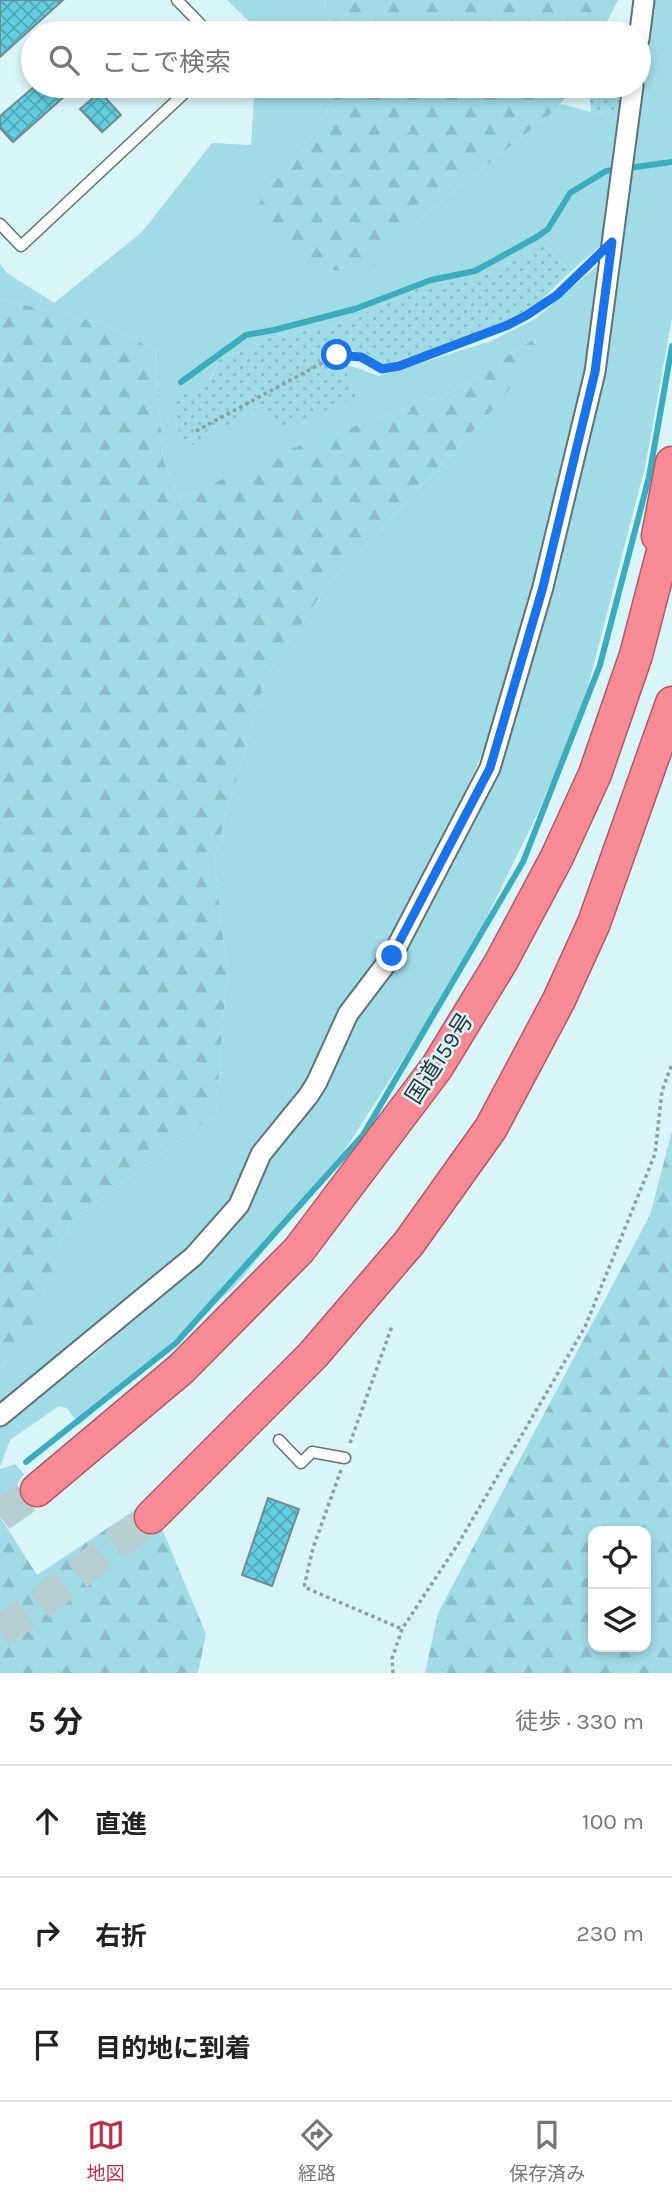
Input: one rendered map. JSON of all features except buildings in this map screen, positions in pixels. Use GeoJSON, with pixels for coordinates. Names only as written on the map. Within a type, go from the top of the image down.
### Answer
{"type":"FeatureCollection","features":[{"type":"Feature","properties":{"kind":"highway"},"geometry":{"type":"LineString","coordinates":[[636,655],[672,463]]}},
{"type":"Feature","properties":{"kind":"highway","name":"国道159号"},"geometry":{"type":"LineString","coordinates":[[37,1490],[181,1369],[299,1251],[437,1067],[501,962],[557,857],[594,774],[636,655],[672,517]]}},
{"type":"Feature","properties":{"kind":"highway"},"geometry":{"type":"LineString","coordinates":[[151,1517],[313,1356],[409,1243],[491,1128],[559,1000],[594,923],[672,703]]}},
{"type":"Feature","properties":{"kind":"street"},"geometry":{"type":"LineString","coordinates":[[641,21],[644,0]]}},
{"type":"Feature","properties":{"kind":"street"},"geometry":{"type":"LineString","coordinates":[[0,1416],[194,1256],[239,1205],[261,1154],[317,1082],[348,1014],[392,956],[490,768],[543,587],[595,372],[631,98]]}},
{"type":"Feature","properties":{"kind":"lane"},"geometry":{"type":"LineString","coordinates":[[177,0],[197,21]]}},
{"type":"Feature","properties":{"kind":"lane"},"geometry":{"type":"LineString","coordinates":[[0,224],[21,246],[179,98]]}},
{"type":"Feature","properties":{"kind":"lane"},"geometry":{"type":"LineString","coordinates":[[279,1440],[301,1463],[312,1452],[345,1458]]}},
{"type":"Feature","properties":{"kind":"path"},"geometry":{"type":"LineString","coordinates":[[196,431],[337,355],[361,357],[382,369],[399,366],[508,325],[557,295],[612,242]]}},
{"type":"Feature","properties":{"kind":"path"},"geometry":{"type":"LineString","coordinates":[[393,1673],[392,1660],[402,1629],[458,1545],[584,1327],[654,1154],[662,1091],[672,1064]]}},
{"type":"Feature","properties":{"kind":"path"},"geometry":{"type":"LineString","coordinates":[[392,1326],[313,1548],[304,1587],[402,1629]]}},
{"type":"Feature","properties":{"kind":"green space"},"geometry":{"type":"Polygon","coordinates":[[[227,0],[325,0],[329,21],[249,21],[227,0]]]}},
{"type":"Feature","properties":{"kind":"green space"},"geometry":{"type":"Polygon","coordinates":[[[325,0],[618,0],[607,21],[329,21],[325,0]]]}},
{"type":"Feature","properties":{"kind":"green space"},"geometry":{"type":"Polygon","coordinates":[[[654,0],[672,0],[672,318],[645,467],[585,698],[538,813],[460,971],[337,1162],[236,1285],[79,1425],[67,1408],[59,1406],[10,1440],[0,1467],[0,1427],[100,1350],[214,1241],[318,1091],[345,1036],[468,819],[560,557],[639,98],[651,98],[651,21],[654,0]]]}},
{"type":"Feature","properties":{"kind":"green space"},"geometry":{"type":"Polygon","coordinates":[[[254,98],[335,98],[294,164],[264,189],[365,274],[424,215],[561,104],[620,116],[604,243],[570,272],[540,240],[527,254],[468,283],[462,281],[428,290],[420,288],[343,323],[257,340],[256,348],[219,357],[207,384],[175,420],[182,439],[192,445],[260,406],[357,397],[342,363],[379,376],[491,341],[535,319],[604,260],[591,358],[548,535],[495,725],[440,849],[381,958],[320,1060],[270,1133],[223,1219],[0,1411],[0,1369],[31,1329],[69,1223],[216,1113],[227,969],[214,859],[265,678],[324,590],[487,416],[548,330],[452,392],[285,451],[179,499],[163,459],[155,350],[101,323],[0,299],[0,264],[7,273],[54,303],[142,232],[212,143],[251,145],[254,98]]]}},
{"type":"Feature","properties":{"kind":"green space"},"geometry":{"type":"Polygon","coordinates":[[[335,98],[564,98],[557,109],[424,215],[366,274],[313,268],[272,237],[256,215],[264,189],[294,164],[335,98]]]}},
{"type":"Feature","properties":{"kind":"green space"},"geometry":{"type":"Polygon","coordinates":[[[590,98],[623,98],[620,116],[591,112],[590,98]]]}},
{"type":"Feature","properties":{"kind":"green space"},"geometry":{"type":"Polygon","coordinates":[[[540,240],[570,272],[541,300],[502,325],[386,365],[376,363],[351,349],[337,350],[357,397],[284,428],[260,406],[193,445],[182,440],[175,420],[173,399],[204,386],[216,368],[219,357],[256,348],[257,340],[343,323],[420,288],[456,282],[468,283],[527,254],[540,240]]]}},
{"type":"Feature","properties":{"kind":"green space"},"geometry":{"type":"Polygon","coordinates":[[[0,299],[101,323],[155,350],[163,459],[179,499],[284,451],[452,392],[549,329],[539,354],[487,416],[324,590],[265,678],[214,859],[227,969],[216,1113],[69,1223],[31,1330],[0,1369],[0,299]]]}},
{"type":"Feature","properties":{"kind":"green space"},"geometry":{"type":"Polygon","coordinates":[[[672,1131],[672,1673],[425,1673],[438,1613],[650,1215],[672,1131]]]}},
{"type":"Feature","properties":{"kind":"green space"},"geometry":{"type":"Polygon","coordinates":[[[15,1464],[24,1474],[0,1509],[0,1469],[15,1464]]]}},
{"type":"Feature","properties":{"kind":"green space"},"geometry":{"type":"Polygon","coordinates":[[[150,1500],[206,1634],[198,1673],[0,1673],[0,1517],[37,1575],[150,1500]]]}},
{"type":"Feature","properties":{"kind":"waterway"},"geometry":{"type":"LineString","coordinates":[[181,382],[246,335],[355,309],[431,280],[475,271],[548,229],[570,193],[606,171],[672,162]]}},
{"type":"Feature","properties":{"kind":"waterway"},"geometry":{"type":"LineString","coordinates":[[26,1462],[176,1343],[363,1135],[523,862],[600,665],[649,477],[672,346]]}},
{"type":"Feature","properties":{"kind":"tunnel"},"geometry":{"type":"LineString","coordinates":[[0,1516],[37,1490]]}},
{"type":"Feature","properties":{"kind":"tunnel"},"geometry":{"type":"LineString","coordinates":[[0,1632],[151,1517]]}},
{"type":"Feature","properties":{"kind":"route"},"geometry":{"type":"LineString","coordinates":[[337,355],[361,357],[382,369],[399,366],[508,325],[557,295],[612,242],[595,372],[543,587],[490,768],[392,956]]}}]}
